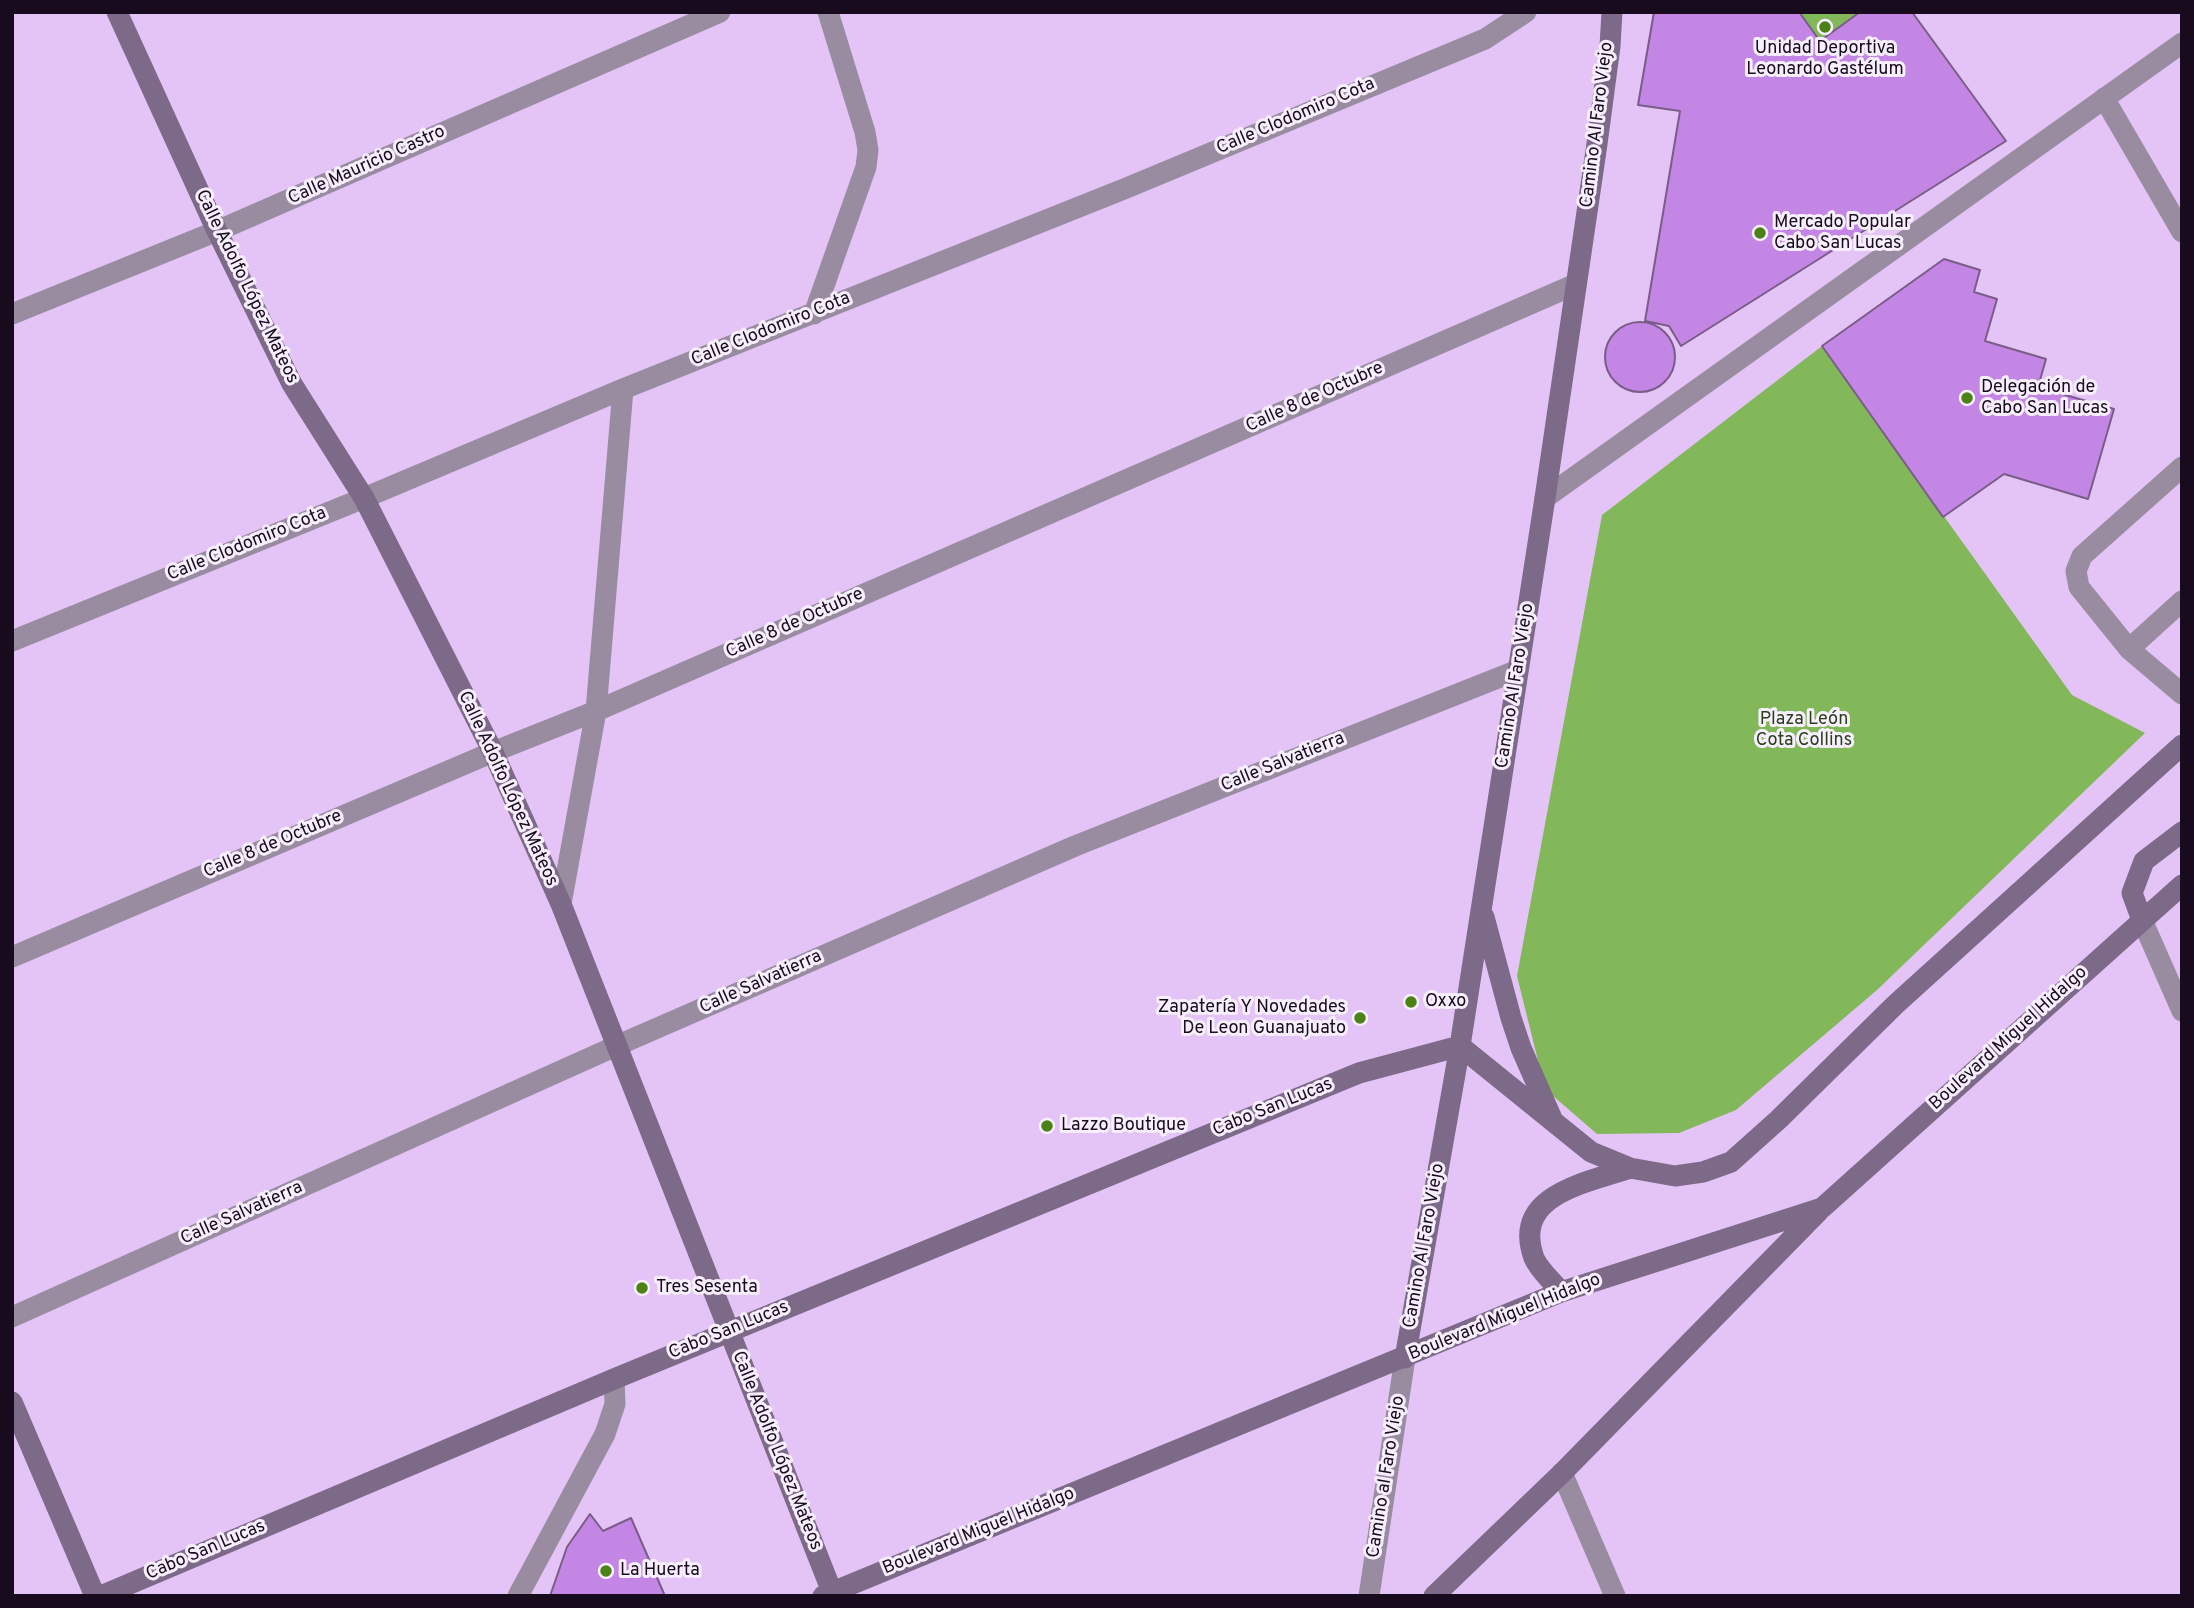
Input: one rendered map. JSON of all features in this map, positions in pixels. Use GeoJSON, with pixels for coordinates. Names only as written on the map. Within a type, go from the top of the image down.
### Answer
{"type":"FeatureCollection","features":[{"type":"Feature","properties":{"kind":"main road","name":"Calle Adolfo López Mateos"},"geometry":{"type":"LineString","coordinates":[[117,12],[217,231],[292,384],[364,498],[493,752],[561,904],[830,1594]]}},
{"type":"Feature","properties":{"kind":"main road","name":"Camino Al Faro Viejo"},"geometry":{"type":"LineString","coordinates":[[1405,1358],[1460,1046],[1545,498],[1610,47],[1606,15]]}},
{"type":"Feature","properties":{"kind":"main road"},"geometry":{"type":"LineString","coordinates":[[1460,1046],[1591,1152],[1630,1168],[1675,1176],[1703,1172],[1731,1162],[1778,1120],[1896,1003],[2182,745]]}},
{"type":"Feature","properties":{"kind":"main road"},"geometry":{"type":"LineString","coordinates":[[2142,920],[2132,893],[2144,861],[2182,832]]}},
{"type":"Feature","properties":{"kind":"main road","name":"Boulevard Miguel Hidalgo"},"geometry":{"type":"LineString","coordinates":[[830,1594],[1561,1293],[1822,1208],[2182,885]]}},
{"type":"Feature","properties":{"kind":"main road"},"geometry":{"type":"LineString","coordinates":[[1481,907],[1514,1028],[1554,1123]]}},
{"type":"Feature","properties":{"kind":"main road","name":"Cabo San Lucas"},"geometry":{"type":"LineString","coordinates":[[101,1596],[728,1331],[1359,1073],[1460,1046]]}},
{"type":"Feature","properties":{"kind":"main road"},"geometry":{"type":"LineString","coordinates":[[1561,1293],[1535,1260],[1530,1236],[1535,1212],[1554,1194],[1630,1168]]}},
{"type":"Feature","properties":{"kind":"main road"},"geometry":{"type":"LineString","coordinates":[[1434,1596],[1562,1473],[1822,1208]]}},
{"type":"Feature","properties":{"kind":"main road"},"geometry":{"type":"LineString","coordinates":[[12,1402],[95,1596]]}},
{"type":"Feature","properties":{"kind":"street","name":"Calle Mauricio Castro"},"geometry":{"type":"LineString","coordinates":[[12,314],[217,231],[720,12]]}},
{"type":"Feature","properties":{"kind":"street"},"geometry":{"type":"LineString","coordinates":[[814,314],[866,167],[868,150],[865,131],[828,12]]}},
{"type":"Feature","properties":{"kind":"street","name":"Calle Clodomiro Cota"},"geometry":{"type":"LineString","coordinates":[[12,641],[623,389],[1137,183],[1485,39],[1526,12]]}},
{"type":"Feature","properties":{"kind":"street"},"geometry":{"type":"LineString","coordinates":[[1545,498],[2182,43]]}},
{"type":"Feature","properties":{"kind":"street"},"geometry":{"type":"LineString","coordinates":[[2104,98],[2182,232]]}},
{"type":"Feature","properties":{"kind":"street","name":"Calle 8 de Octubre"},"geometry":{"type":"LineString","coordinates":[[12,957],[493,752],[596,711],[1576,284]]}},
{"type":"Feature","properties":{"kind":"street"},"geometry":{"type":"LineString","coordinates":[[561,904],[596,711],[623,389]]}},
{"type":"Feature","properties":{"kind":"street"},"geometry":{"type":"LineString","coordinates":[[2182,467],[2082,556],[2076,571],[2079,587],[2129,649],[2182,694]]}},
{"type":"Feature","properties":{"kind":"street"},"geometry":{"type":"LineString","coordinates":[[2129,649],[2182,601]]}},
{"type":"Feature","properties":{"kind":"street","name":"Calle Salvatierra"},"geometry":{"type":"LineString","coordinates":[[12,1317],[616,1046],[1075,846],[1518,670]]}},
{"type":"Feature","properties":{"kind":"street"},"geometry":{"type":"LineString","coordinates":[[2142,920],[2182,1010]]}},
{"type":"Feature","properties":{"kind":"street","name":"Camino al Faro Viejo"},"geometry":{"type":"LineString","coordinates":[[1369,1596],[1405,1358]]}},
{"type":"Feature","properties":{"kind":"street"},"geometry":{"type":"LineString","coordinates":[[518,1596],[605,1434],[615,1404],[614,1379]]}},
{"type":"Feature","properties":{"kind":"street"},"geometry":{"type":"LineString","coordinates":[[1562,1473],[1615,1596]]}},
{"type":"Feature","properties":{"kind":"green space","name":"Unidad Deportiva Leonardo Gastélum"},"geometry":{"type":"Polygon","coordinates":[[[1799,12],[1860,12],[1820,41],[1799,12]]]}},
{"type":"Feature","properties":{"kind":"green space","name":"Plaza León Cota Collins"},"geometry":{"type":"Polygon","coordinates":[[[1822,346],[2072,695],[2145,733],[1877,990],[1736,1110],[1679,1133],[1597,1134],[1545,1089],[1517,976],[1602,515],[1822,346]]]}},
{"type":"Feature","properties":{"kind":"building","name":"Mercado Popular Cabo San Lucas"},"geometry":{"type":"Polygon","coordinates":[[[1654,12],[1799,12],[1820,41],[1860,12],[1912,12],[2006,141],[1681,346],[1669,326],[1645,321],[1680,111],[1638,105],[1654,12]]]}},
{"type":"Feature","properties":{"kind":"building","name":"Delegación de Cabo San Lucas"},"geometry":{"type":"Polygon","coordinates":[[[1944,259],[1980,270],[1974,292],[1997,299],[1985,341],[2046,359],[2038,387],[2114,409],[2088,499],[2004,474],[1943,517],[1822,346],[1944,259]]]}},
{"type":"Feature","properties":{"kind":"building"},"geometry":{"type":"Polygon","coordinates":[[[1640,322],[1665,332],[1675,357],[1665,382],[1640,392],[1615,382],[1605,357],[1615,332],[1640,322]]]}},
{"type":"Feature","properties":{"kind":"building","name":"La Huerta"},"geometry":{"type":"Polygon","coordinates":[[[590,1514],[603,1531],[631,1518],[665,1596],[550,1596],[567,1547],[590,1514]]]}},
{"type":"Feature","properties":{"kind":"place","name":"Unidad Deportiva Leonardo Gastélum"},"geometry":{"type":"Point","coordinates":[1825,27]}},
{"type":"Feature","properties":{"kind":"place","name":"Mercado Popular Cabo San Lucas"},"geometry":{"type":"Point","coordinates":[1760,233]}},
{"type":"Feature","properties":{"kind":"place","name":"Delegación de Cabo San Lucas"},"geometry":{"type":"Point","coordinates":[1967,398]}},
{"type":"Feature","properties":{"kind":"place","name":"Oxxo"},"geometry":{"type":"Point","coordinates":[1411,1002]}},
{"type":"Feature","properties":{"kind":"place","name":"Zapatería Y Novedades De Leon Guanajuato"},"geometry":{"type":"Point","coordinates":[1360,1018]}},
{"type":"Feature","properties":{"kind":"place","name":"Lazzo Boutique"},"geometry":{"type":"Point","coordinates":[1047,1126]}},
{"type":"Feature","properties":{"kind":"place","name":"Tres Sesenta"},"geometry":{"type":"Point","coordinates":[642,1288]}},
{"type":"Feature","properties":{"kind":"place","name":"La Huerta"},"geometry":{"type":"Point","coordinates":[606,1571]}}]}
